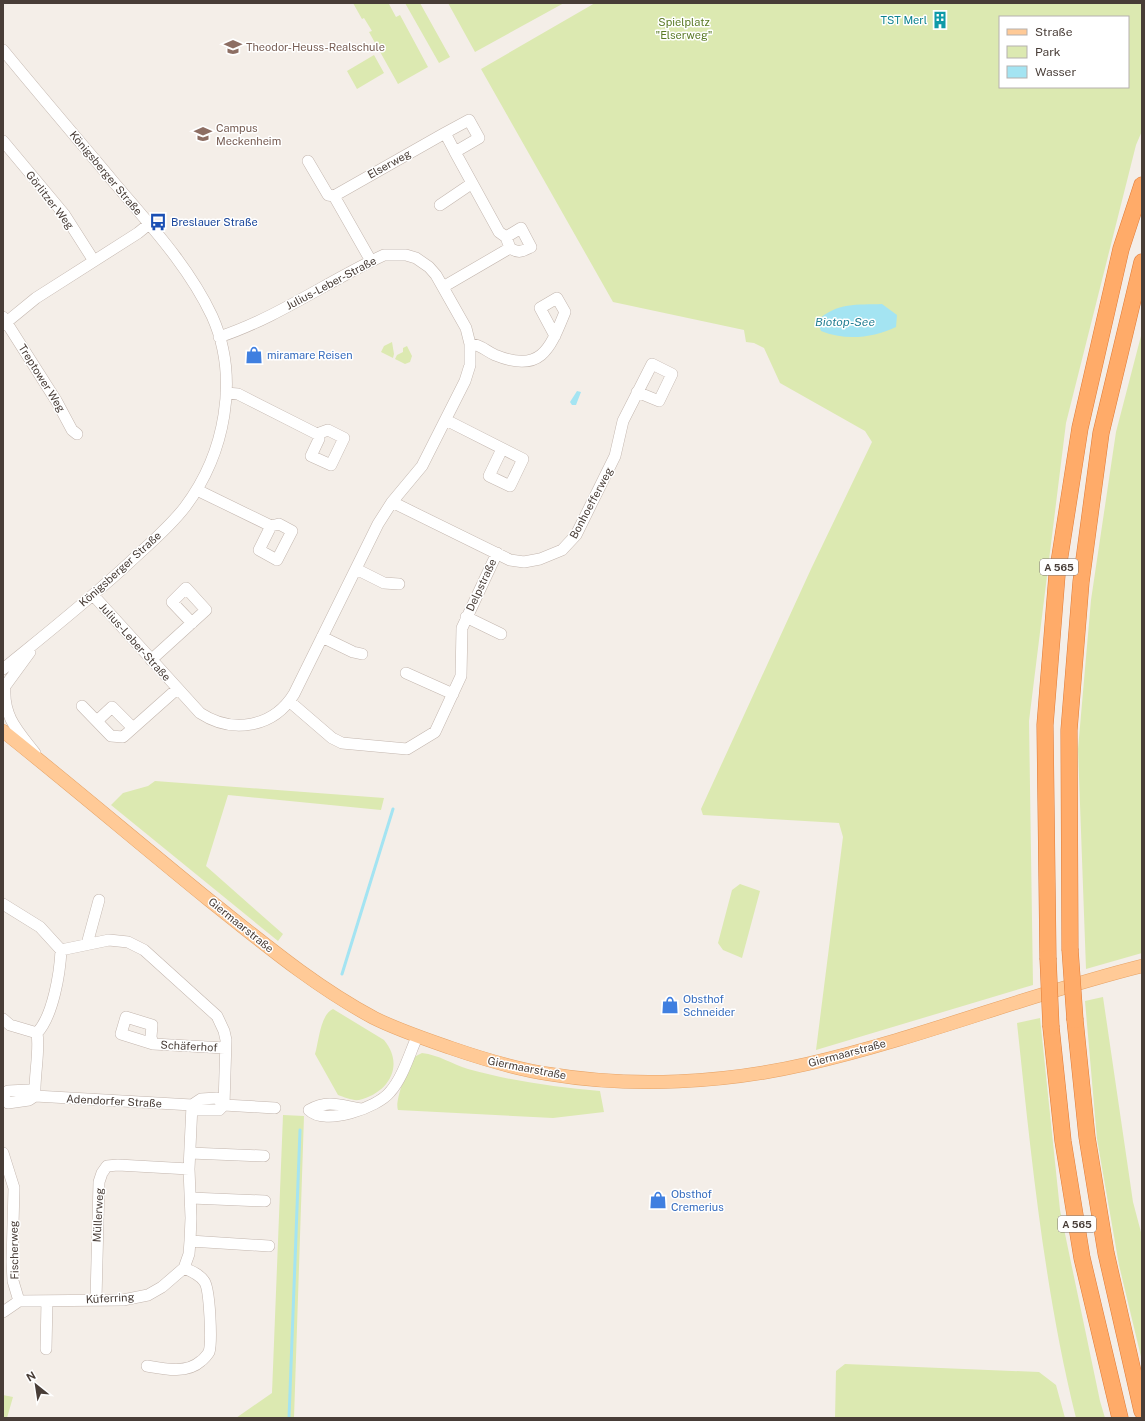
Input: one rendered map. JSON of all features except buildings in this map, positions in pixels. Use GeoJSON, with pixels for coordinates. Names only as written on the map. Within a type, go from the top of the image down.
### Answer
{"type":"FeatureCollection","features":[{"type":"Feature","properties":{"kind":"highway","name":"A 565"},"geometry":{"type":"LineString","coordinates":[[1120,1418],[1081,1250],[1063,1141],[1051,1027],[1048,958],[1045,725],[1057,575],[1080,428],[1121,249],[1142,185]]}},
{"type":"Feature","properties":{"kind":"highway","name":"A 565"},"geometry":{"type":"LineString","coordinates":[[1142,262],[1101,433],[1080,582],[1069,730],[1070,949],[1075,1020],[1087,1137],[1106,1253],[1142,1411]]}},
{"type":"Feature","properties":{"kind":"main road","name":"Giermaarstraße"},"geometry":{"type":"LineString","coordinates":[[3,731],[271,950],[328,990],[362,1010],[417,1037],[492,1062],[549,1074],[615,1080],[672,1081],[739,1077],[806,1064],[880,1045],[1142,966]]}},
{"type":"Feature","properties":{"kind":"street","name":"Königsberger Straße"},"geometry":{"type":"LineString","coordinates":[[3,50],[149,224],[189,276],[213,319],[223,357],[226,393],[224,417],[219,441],[206,473],[197,490],[173,522],[93,595],[3,669]]}},
{"type":"Feature","properties":{"kind":"street","name":"Elserweg"},"geometry":{"type":"LineString","coordinates":[[334,196],[469,120],[479,138],[455,152]]}},
{"type":"Feature","properties":{"kind":"street"},"geometry":{"type":"LineString","coordinates":[[444,133],[499,232],[506,237],[510,248],[515,252],[521,252],[531,247],[521,228],[506,237]]}},
{"type":"Feature","properties":{"kind":"street","name":"Görlitzer Weg"},"geometry":{"type":"LineString","coordinates":[[3,141],[64,214],[94,261]]}},
{"type":"Feature","properties":{"kind":"street"},"geometry":{"type":"LineString","coordinates":[[308,161],[328,195],[334,196],[371,261]]}},
{"type":"Feature","properties":{"kind":"street"},"geometry":{"type":"LineString","coordinates":[[440,204],[471,184]]}},
{"type":"Feature","properties":{"kind":"street"},"geometry":{"type":"LineString","coordinates":[[4,321],[36,298],[138,233],[149,224]]}},
{"type":"Feature","properties":{"kind":"street"},"geometry":{"type":"LineString","coordinates":[[443,287],[510,248]]}},
{"type":"Feature","properties":{"kind":"street","name":"Julius-Leber-Straße"},"geometry":{"type":"LineString","coordinates":[[93,595],[176,689],[195,709],[208,718],[219,723],[237,726],[250,725],[271,718],[290,701],[378,524],[392,502],[422,466],[446,420],[466,376],[471,356],[466,328],[443,287],[429,266],[416,258],[395,254],[384,255],[371,261],[268,317],[239,330],[218,337]]}},
{"type":"Feature","properties":{"kind":"street","name":"Treptower Weg"},"geometry":{"type":"LineString","coordinates":[[4,321],[57,402],[72,430],[77,434]]}},
{"type":"Feature","properties":{"kind":"street"},"geometry":{"type":"LineString","coordinates":[[470,344],[477,344],[494,354],[514,362],[532,360],[542,355],[550,346],[555,336]]}},
{"type":"Feature","properties":{"kind":"street","name":"Bonhoefferweg"},"geometry":{"type":"LineString","coordinates":[[392,502],[510,560],[524,562],[554,553],[568,545],[576,535],[615,456],[623,421],[637,392]]}},
{"type":"Feature","properties":{"kind":"street"},"geometry":{"type":"LineString","coordinates":[[226,393],[238,394],[317,434]]}},
{"type":"Feature","properties":{"kind":"street"},"geometry":{"type":"LineString","coordinates":[[446,420],[502,449]]}},
{"type":"Feature","properties":{"kind":"street"},"geometry":{"type":"LineString","coordinates":[[197,490],[271,526]]}},
{"type":"Feature","properties":{"kind":"street","name":"Delpstraße"},"geometry":{"type":"LineString","coordinates":[[290,701],[332,738],[342,743],[407,749],[435,732],[461,676],[463,665],[461,639],[466,617],[497,553]]}},
{"type":"Feature","properties":{"kind":"street"},"geometry":{"type":"LineString","coordinates":[[356,569],[384,583],[399,584]]}},
{"type":"Feature","properties":{"kind":"street","name":"Delpstraße"},"geometry":{"type":"LineString","coordinates":[[466,617],[501,634]]}},
{"type":"Feature","properties":{"kind":"street"},"geometry":{"type":"LineString","coordinates":[[151,660],[192,623]]}},
{"type":"Feature","properties":{"kind":"street"},"geometry":{"type":"LineString","coordinates":[[322,637],[353,652],[362,654]]}},
{"type":"Feature","properties":{"kind":"street","name":"Königsberger Straße"},"geometry":{"type":"LineString","coordinates":[[4,688],[36,643]]}},
{"type":"Feature","properties":{"kind":"street"},"geometry":{"type":"LineString","coordinates":[[406,673],[453,694]]}},
{"type":"Feature","properties":{"kind":"street"},"geometry":{"type":"LineString","coordinates":[[4,688],[4,698],[10,718],[43,763]]}},
{"type":"Feature","properties":{"kind":"street","name":"Julius-Leber-Straße"},"geometry":{"type":"LineString","coordinates":[[82,706],[111,736],[123,737],[176,689]]}},
{"type":"Feature","properties":{"kind":"street"},"geometry":{"type":"LineString","coordinates":[[97,721],[112,707],[133,728]]}},
{"type":"Feature","properties":{"kind":"street"},"geometry":{"type":"LineString","coordinates":[[86,944],[99,900]]}},
{"type":"Feature","properties":{"kind":"street"},"geometry":{"type":"LineString","coordinates":[[3,904],[40,927],[61,950],[60,966],[48,1013],[44,1025],[37,1033],[38,1041],[34,1076],[35,1096]]}},
{"type":"Feature","properties":{"kind":"street"},"geometry":{"type":"LineString","coordinates":[[61,950],[109,940],[128,942],[144,950],[217,1016],[224,1031],[224,1105]]}},
{"type":"Feature","properties":{"kind":"street"},"geometry":{"type":"LineString","coordinates":[[3,1019],[10,1025],[37,1033]]}},
{"type":"Feature","properties":{"kind":"street"},"geometry":{"type":"LineString","coordinates":[[362,1109],[389,1094],[397,1083],[417,1037]]}},
{"type":"Feature","properties":{"kind":"street","name":"Schäferhof"},"geometry":{"type":"LineString","coordinates":[[153,1044],[225,1048]]}},
{"type":"Feature","properties":{"kind":"street","name":"Adendorfer Straße"},"geometry":{"type":"LineString","coordinates":[[3,1096],[8,1091],[29,1090],[35,1096],[192,1105],[201,1099],[217,1098],[224,1105],[275,1108]]}},
{"type":"Feature","properties":{"kind":"street"},"geometry":{"type":"LineString","coordinates":[[147,1366],[167,1369],[188,1369],[201,1362],[209,1352],[209,1296],[205,1282],[196,1274],[184,1268],[189,1254],[190,1241],[191,1198],[189,1169],[192,1105]]}},
{"type":"Feature","properties":{"kind":"street","name":"Fischerweg"},"geometry":{"type":"LineString","coordinates":[[3,1153],[14,1188],[12,1262],[13,1281],[19,1301]]}},
{"type":"Feature","properties":{"kind":"street"},"geometry":{"type":"LineString","coordinates":[[190,1153],[264,1156]]}},
{"type":"Feature","properties":{"kind":"street","name":"Müllerweg"},"geometry":{"type":"LineString","coordinates":[[96,1299],[97,1215],[102,1173],[107,1166],[118,1165],[189,1169]]}},
{"type":"Feature","properties":{"kind":"street"},"geometry":{"type":"LineString","coordinates":[[191,1198],[265,1201]]}},
{"type":"Feature","properties":{"kind":"street"},"geometry":{"type":"LineString","coordinates":[[190,1241],[269,1246]]}},
{"type":"Feature","properties":{"kind":"street","name":"Küferring"},"geometry":{"type":"LineString","coordinates":[[19,1301],[96,1299],[124,1300],[148,1295],[162,1286],[184,1268]]}},
{"type":"Feature","properties":{"kind":"street"},"geometry":{"type":"LineString","coordinates":[[3,1312],[19,1301]]}},
{"type":"Feature","properties":{"kind":"street"},"geometry":{"type":"LineString","coordinates":[[46,1349],[47,1301]]}},
{"type":"Feature","properties":{"kind":"green space"},"geometry":{"type":"Polygon","coordinates":[[[353,3],[391,3],[389,4],[396,17],[400,15],[428,67],[398,84],[369,32],[372,31],[364,18],[362,19],[353,3]]]}},
{"type":"Feature","properties":{"kind":"green space"},"geometry":{"type":"Polygon","coordinates":[[[405,3],[420,3],[450,57],[439,63],[405,3]]]}},
{"type":"Feature","properties":{"kind":"green space"},"geometry":{"type":"Polygon","coordinates":[[[448,3],[564,3],[475,52],[448,3]]]}},
{"type":"Feature","properties":{"kind":"green space","name":"Spielplatz \"Elserweg\""},"geometry":{"type":"Polygon","coordinates":[[[595,3],[1142,3],[1142,131],[1136,145],[1066,423],[1029,721],[1033,985],[816,1050],[843,837],[839,823],[703,815],[701,809],[811,569],[872,442],[865,431],[780,383],[764,348],[754,343],[746,342],[744,330],[613,302],[481,69],[595,3]]]}},
{"type":"Feature","properties":{"kind":"green space"},"geometry":{"type":"Polygon","coordinates":[[[374,55],[384,73],[357,89],[347,71],[374,55]]]}},
{"type":"Feature","properties":{"kind":"green space"},"geometry":{"type":"Polygon","coordinates":[[[1142,332],[1142,953],[1086,969],[1078,749],[1091,600],[1116,432],[1142,332]]]}},
{"type":"Feature","properties":{"kind":"green space"},"geometry":{"type":"Polygon","coordinates":[[[392,342],[394,354],[393,358],[381,352],[384,346],[392,342]]]}},
{"type":"Feature","properties":{"kind":"green space"},"geometry":{"type":"Polygon","coordinates":[[[407,346],[412,356],[410,362],[405,364],[395,359],[397,355],[403,352],[403,348],[407,346]]]}},
{"type":"Feature","properties":{"kind":"green space"},"geometry":{"type":"Polygon","coordinates":[[[155,781],[384,798],[381,810],[228,795],[206,866],[283,934],[278,941],[111,805],[123,793],[148,786],[155,781]]]}},
{"type":"Feature","properties":{"kind":"green space"},"geometry":{"type":"Polygon","coordinates":[[[740,884],[760,891],[742,958],[723,950],[718,943],[732,890],[740,884]]]}},
{"type":"Feature","properties":{"kind":"green space"},"geometry":{"type":"Polygon","coordinates":[[[1103,997],[1133,1202],[1142,1236],[1142,1361],[1119,1265],[1097,1139],[1085,1001],[1103,997]]]}},
{"type":"Feature","properties":{"kind":"green space"},"geometry":{"type":"Polygon","coordinates":[[[333,1009],[384,1040],[390,1049],[393,1059],[391,1077],[386,1085],[370,1096],[359,1100],[348,1099],[338,1095],[315,1054],[325,1017],[333,1009]]]}},
{"type":"Feature","properties":{"kind":"green space"},"geometry":{"type":"Polygon","coordinates":[[[1040,1018],[1060,1210],[1100,1401],[1105,1418],[1076,1418],[1055,1320],[1047,1271],[1033,1172],[1017,1023],[1040,1018]]]}},
{"type":"Feature","properties":{"kind":"green space"},"geometry":{"type":"Polygon","coordinates":[[[422,1053],[468,1069],[500,1077],[600,1091],[604,1112],[553,1118],[398,1110],[398,1099],[406,1074],[416,1056],[422,1053]]]}},
{"type":"Feature","properties":{"kind":"green space"},"geometry":{"type":"Polygon","coordinates":[[[283,1115],[304,1116],[294,1418],[236,1418],[272,1393],[283,1115]]]}},
{"type":"Feature","properties":{"kind":"green space"},"geometry":{"type":"Polygon","coordinates":[[[845,1364],[1039,1372],[1056,1385],[1065,1418],[835,1418],[836,1371],[845,1364]]]}},
{"type":"Feature","properties":{"kind":"green space"},"geometry":{"type":"Polygon","coordinates":[[[3,1395],[13,1397],[7,1418],[3,1418],[3,1395]]]}},
{"type":"Feature","properties":{"kind":"water","name":"Biotop-See"},"geometry":{"type":"Polygon","coordinates":[[[882,304],[897,315],[896,327],[878,334],[849,337],[830,334],[821,331],[817,321],[832,310],[856,305],[882,304]]]}},
{"type":"Feature","properties":{"kind":"water"},"geometry":{"type":"Polygon","coordinates":[[[577,391],[581,392],[576,405],[572,405],[570,402],[577,391]]]}},
{"type":"Feature","properties":{"kind":"waterway"},"geometry":{"type":"LineString","coordinates":[[342,974],[393,809]]}},
{"type":"Feature","properties":{"kind":"waterway"},"geometry":{"type":"LineString","coordinates":[[289,1418],[300,1130]]}},
{"type":"Feature","properties":{"kind":"place","name":"TST Merl"},"geometry":{"type":"Point","coordinates":[940,20]}},
{"type":"Feature","properties":{"kind":"place","name":"Theodor-Heuss-Realschule"},"geometry":{"type":"Point","coordinates":[233,47]}},
{"type":"Feature","properties":{"kind":"place","name":"Campus Meckenheim"},"geometry":{"type":"Point","coordinates":[203,134]}},
{"type":"Feature","properties":{"kind":"place","name":"Breslauer Straße"},"geometry":{"type":"Point","coordinates":[158,222]}},
{"type":"Feature","properties":{"kind":"place","name":"miramare Reisen"},"geometry":{"type":"Point","coordinates":[254,355]}},
{"type":"Feature","properties":{"kind":"place","name":"Obsthof Schneider"},"geometry":{"type":"Point","coordinates":[670,1005]}},
{"type":"Feature","properties":{"kind":"place","name":"Obsthof Cremerius"},"geometry":{"type":"Point","coordinates":[658,1200]}}]}
